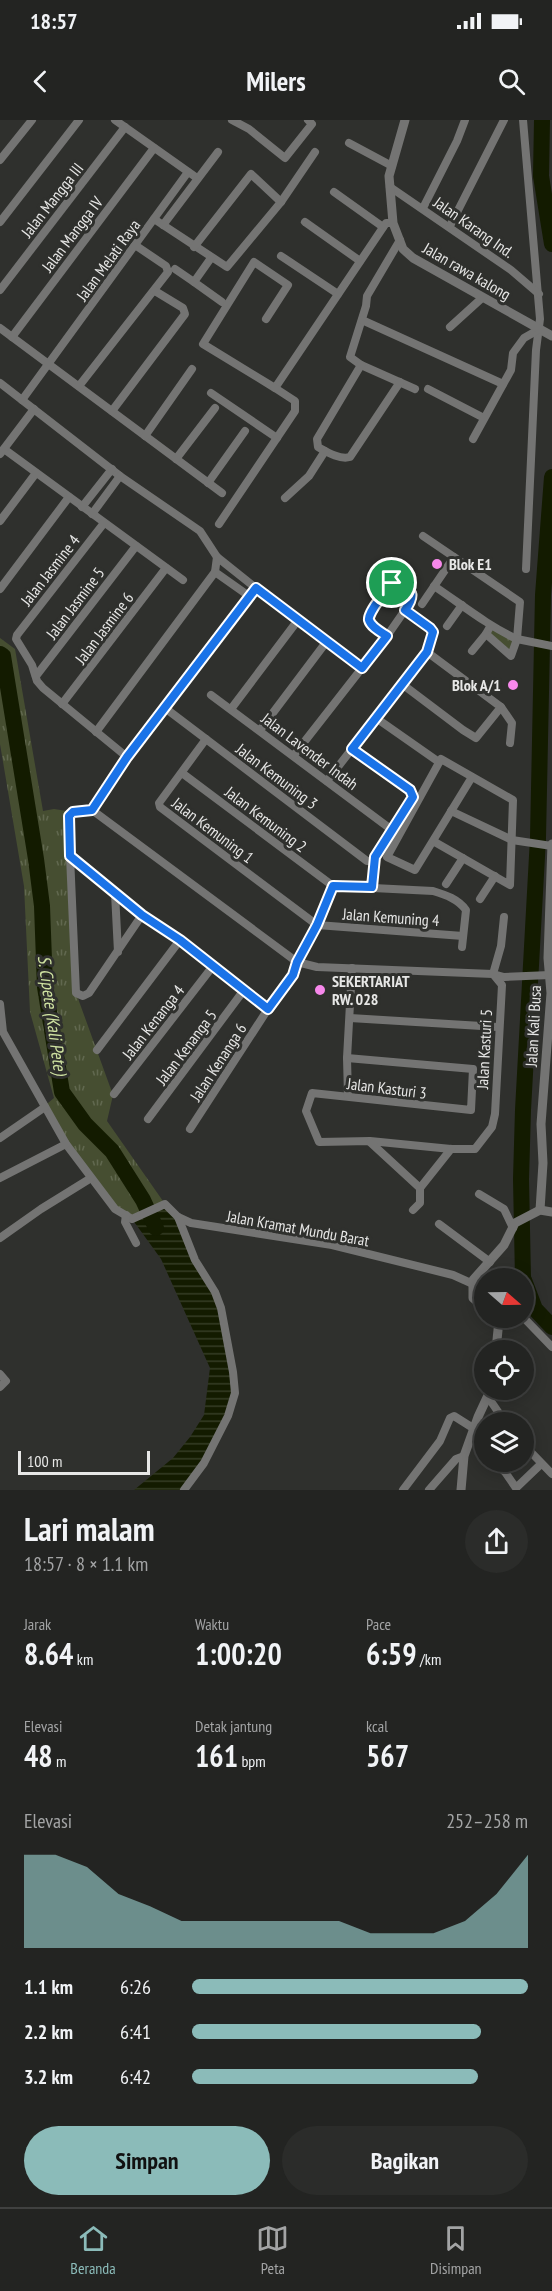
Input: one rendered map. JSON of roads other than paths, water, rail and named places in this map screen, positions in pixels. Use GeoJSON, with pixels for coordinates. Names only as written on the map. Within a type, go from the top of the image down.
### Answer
{"type":"FeatureCollection","features":[{"type":"Feature","properties":{"kind":"street"},"geometry":{"type":"LineString","coordinates":[[0,160],[32,120]]}},
{"type":"Feature","properties":{"kind":"street"},"geometry":{"type":"LineString","coordinates":[[0,222],[79,120]]}},
{"type":"Feature","properties":{"kind":"street"},"geometry":{"type":"LineString","coordinates":[[115,120],[197,178]]}},
{"type":"Feature","properties":{"kind":"street"},"geometry":{"type":"LineString","coordinates":[[232,120],[249,129],[285,158],[312,124],[308,120]]}},
{"type":"Feature","properties":{"kind":"street","name":"Jalan rawa kalong"},"geometry":{"type":"LineString","coordinates":[[405,120],[389,176],[393,223],[403,249],[413,258],[552,336]]}},
{"type":"Feature","properties":{"kind":"street"},"geometry":{"type":"LineString","coordinates":[[423,208],[457,141],[465,120]]}},
{"type":"Feature","properties":{"kind":"street"},"geometry":{"type":"LineString","coordinates":[[450,226],[504,120]]}},
{"type":"Feature","properties":{"kind":"street"},"geometry":{"type":"LineString","coordinates":[[523,120],[539,294],[526,569]]}},
{"type":"Feature","properties":{"kind":"street","name":"Jalan Mangga III"},"geometry":{"type":"LineString","coordinates":[[0,290],[125,127]]}},
{"type":"Feature","properties":{"kind":"street"},"geometry":{"type":"LineString","coordinates":[[349,143],[392,166]]}},
{"type":"Feature","properties":{"kind":"street","name":"Jalan Mangga IV"},"geometry":{"type":"LineString","coordinates":[[12,337],[154,148]]}},
{"type":"Feature","properties":{"kind":"street"},"geometry":{"type":"LineString","coordinates":[[163,225],[218,152]]}},
{"type":"Feature","properties":{"kind":"street"},"geometry":{"type":"LineString","coordinates":[[154,219],[227,267],[281,202],[315,152]]}},
{"type":"Feature","properties":{"kind":"street","name":"Jalan Melati Raya"},"geometry":{"type":"LineString","coordinates":[[22,400],[188,172]]}},
{"type":"Feature","properties":{"kind":"street"},"geometry":{"type":"LineString","coordinates":[[194,246],[251,174],[281,202]]}},
{"type":"Feature","properties":{"kind":"street","name":"Jalan Karang Ind."},"geometry":{"type":"LineString","coordinates":[[390,187],[450,226],[511,270],[539,294]]}},
{"type":"Feature","properties":{"kind":"street"},"geometry":{"type":"LineString","coordinates":[[334,192],[383,227]]}},
{"type":"Feature","properties":{"kind":"street"},"geometry":{"type":"LineString","coordinates":[[305,222],[360,261]]}},
{"type":"Feature","properties":{"kind":"street"},"geometry":{"type":"LineString","coordinates":[[275,388],[383,227],[386,223],[393,223]]}},
{"type":"Feature","properties":{"kind":"street"},"geometry":{"type":"LineString","coordinates":[[400,240],[367,296],[350,357],[361,365],[415,388]]}},
{"type":"Feature","properties":{"kind":"street"},"geometry":{"type":"LineString","coordinates":[[79,386],[167,275],[168,268],[135,245]]}},
{"type":"Feature","properties":{"kind":"street"},"geometry":{"type":"LineString","coordinates":[[281,256],[338,294]]}},
{"type":"Feature","properties":{"kind":"street"},"geometry":{"type":"LineString","coordinates":[[194,282],[211,258]]}},
{"type":"Feature","properties":{"kind":"street"},"geometry":{"type":"LineString","coordinates":[[219,524],[297,407],[293,399],[203,344],[254,262],[288,285],[266,319]]}},
{"type":"Feature","properties":{"kind":"street"},"geometry":{"type":"LineString","coordinates":[[175,269],[222,302]]}},
{"type":"Feature","properties":{"kind":"street"},"geometry":{"type":"LineString","coordinates":[[112,411],[185,314],[183,308],[155,291]]}},
{"type":"Feature","properties":{"kind":"street"},"geometry":{"type":"LineString","coordinates":[[450,327],[482,298]]}},
{"type":"Feature","properties":{"kind":"street"},"geometry":{"type":"LineString","coordinates":[[362,320],[503,384]]}},
{"type":"Feature","properties":{"kind":"street"},"geometry":{"type":"LineString","coordinates":[[0,328],[222,493]]}},
{"type":"Feature","properties":{"kind":"street"},"geometry":{"type":"LineString","coordinates":[[473,439],[511,370],[513,353],[524,338],[538,330]]}},
{"type":"Feature","properties":{"kind":"street"},"geometry":{"type":"LineString","coordinates":[[361,365],[317,439],[318,447],[325,451],[345,458],[350,457],[400,382]]}},
{"type":"Feature","properties":{"kind":"street"},"geometry":{"type":"LineString","coordinates":[[145,436],[192,369]]}},
{"type":"Feature","properties":{"kind":"street"},"geometry":{"type":"LineString","coordinates":[[0,383],[120,476],[201,531],[206,543],[217,557],[362,668]]}},
{"type":"Feature","properties":{"kind":"street"},"geometry":{"type":"LineString","coordinates":[[428,389],[484,418]]}},
{"type":"Feature","properties":{"kind":"street"},"geometry":{"type":"LineString","coordinates":[[210,393],[277,438]]}},
{"type":"Feature","properties":{"kind":"street"},"geometry":{"type":"LineString","coordinates":[[176,459],[215,408]]}},
{"type":"Feature","properties":{"kind":"street"},"geometry":{"type":"LineString","coordinates":[[34,409],[2,452],[36,473],[183,580]]}},
{"type":"Feature","properties":{"kind":"street"},"geometry":{"type":"LineString","coordinates":[[208,483],[245,431]]}},
{"type":"Feature","properties":{"kind":"street"},"geometry":{"type":"LineString","coordinates":[[285,498],[309,476],[325,451]]}},
{"type":"Feature","properties":{"kind":"street"},"geometry":{"type":"LineString","coordinates":[[82,507],[112,469]]}},
{"type":"Feature","properties":{"kind":"street"},"geometry":{"type":"LineString","coordinates":[[0,521],[36,473]]}},
{"type":"Feature","properties":{"kind":"street"},"geometry":{"type":"LineString","coordinates":[[92,514],[120,476]]}},
{"type":"Feature","properties":{"kind":"street"},"geometry":{"type":"LineString","coordinates":[[0,590],[69,497]]}},
{"type":"Feature","properties":{"kind":"street","name":"Jalan Jasmine 4"},"geometry":{"type":"LineString","coordinates":[[36,676],[32,665],[17,643],[17,635],[104,522]]}},
{"type":"Feature","properties":{"kind":"street"},"geometry":{"type":"LineString","coordinates":[[423,536],[520,602],[517,639],[511,656],[486,634]]}},
{"type":"Feature","properties":{"kind":"street","name":"Jalan Jasmine 5"},"geometry":{"type":"LineString","coordinates":[[36,676],[136,546]]}},
{"type":"Feature","properties":{"kind":"street"},"geometry":{"type":"LineString","coordinates":[[96,732],[215,572],[217,557]]}},
{"type":"Feature","properties":{"kind":"street"},"geometry":{"type":"LineString","coordinates":[[422,604],[454,557]]}},
{"type":"Feature","properties":{"kind":"street","name":"Jalan Jasmine 6"},"geometry":{"type":"LineString","coordinates":[[62,704],[166,568]]}},
{"type":"Feature","properties":{"kind":"street"},"geometry":{"type":"LineString","coordinates":[[215,572],[249,596]]}},
{"type":"Feature","properties":{"kind":"street"},"geometry":{"type":"LineString","coordinates":[[294,756],[387,636],[412,600],[413,596],[400,584],[392,583],[369,615],[369,622],[387,636]]}},
{"type":"Feature","properties":{"kind":"street"},"geometry":{"type":"LineString","coordinates":[[434,586],[491,625],[517,639],[552,646]]}},
{"type":"Feature","properties":{"kind":"street"},"geometry":{"type":"LineString","coordinates":[[92,810],[127,757],[256,588]]}},
{"type":"Feature","properties":{"kind":"street"},"geometry":{"type":"LineString","coordinates":[[447,626],[462,605]]}},
{"type":"Feature","properties":{"kind":"street"},"geometry":{"type":"LineString","coordinates":[[327,781],[427,652],[433,632],[405,610]]}},
{"type":"Feature","properties":{"kind":"street"},"geometry":{"type":"LineString","coordinates":[[231,709],[298,621]]}},
{"type":"Feature","properties":{"kind":"street"},"geometry":{"type":"LineString","coordinates":[[472,651],[491,625]]}},
{"type":"Feature","properties":{"kind":"street"},"geometry":{"type":"LineString","coordinates":[[260,730],[327,641]]}},
{"type":"Feature","properties":{"kind":"street"},"geometry":{"type":"LineString","coordinates":[[427,652],[501,707],[512,723],[510,743]]}},
{"type":"Feature","properties":{"kind":"street"},"geometry":{"type":"LineString","coordinates":[[36,676],[43,688],[127,757]]}},
{"type":"Feature","properties":{"kind":"street"},"geometry":{"type":"LineString","coordinates":[[402,684],[476,738],[501,707]]}},
{"type":"Feature","properties":{"kind":"street","name":"Jalan Lavender Indah"},"geometry":{"type":"LineString","coordinates":[[211,695],[392,830]]}},
{"type":"Feature","properties":{"kind":"street","name":"Jalan Kemuning 3"},"geometry":{"type":"LineString","coordinates":[[165,708],[367,861],[374,861]]}},
{"type":"Feature","properties":{"kind":"street"},"geometry":{"type":"LineString","coordinates":[[376,718],[436,760]]}},
{"type":"Feature","properties":{"kind":"street","name":"Jalan Kemuning 1"},"geometry":{"type":"LineString","coordinates":[[206,740],[159,803],[160,807],[317,925]]}},
{"type":"Feature","properties":{"kind":"street"},"geometry":{"type":"LineString","coordinates":[[352,749],[413,793],[412,800],[374,861],[372,887]]}},
{"type":"Feature","properties":{"kind":"street"},"geometry":{"type":"LineString","coordinates":[[432,841],[510,885],[513,800],[441,759],[387,857],[415,870],[432,841],[472,777]]}},
{"type":"Feature","properties":{"kind":"street","name":"Jalan Kemuning 2"},"geometry":{"type":"LineString","coordinates":[[182,773],[333,886]]}},
{"type":"Feature","properties":{"kind":"street"},"geometry":{"type":"LineString","coordinates":[[142,915],[88,993],[83,996],[76,993],[69,816],[73,812],[92,810],[297,962],[317,967],[493,974],[504,977],[550,975]]}},
{"type":"Feature","properties":{"kind":"street"},"geometry":{"type":"LineString","coordinates":[[451,811],[512,840],[552,845]]}},
{"type":"Feature","properties":{"kind":"street","name":"Jalan Kali Busa"},"geometry":{"type":"LineString","coordinates":[[540,1210],[543,1163],[542,1124],[550,993],[549,912],[552,845]]}},
{"type":"Feature","properties":{"kind":"street"},"geometry":{"type":"LineString","coordinates":[[70,856],[142,915],[180,940],[268,1009]]}},
{"type":"Feature","properties":{"kind":"street"},"geometry":{"type":"LineString","coordinates":[[446,884],[463,858]]}},
{"type":"Feature","properties":{"kind":"street"},"geometry":{"type":"LineString","coordinates":[[480,899],[495,876]]}},
{"type":"Feature","properties":{"kind":"street"},"geometry":{"type":"LineString","coordinates":[[333,886],[433,891],[461,903],[466,910],[462,947]]}},
{"type":"Feature","properties":{"kind":"street","name":"Jalan Kenanga 6"},"geometry":{"type":"LineString","coordinates":[[190,1129],[268,1009],[293,975],[333,886]]}},
{"type":"Feature","properties":{"kind":"street"},"geometry":{"type":"LineString","coordinates":[[115,893],[118,952]]}},
{"type":"Feature","properties":{"kind":"street"},"geometry":{"type":"LineString","coordinates":[[493,974],[501,946],[504,917]]}},
{"type":"Feature","properties":{"kind":"street","name":"Jalan Kemuning 4"},"geometry":{"type":"LineString","coordinates":[[317,925],[463,936]]}},
{"type":"Feature","properties":{"kind":"street"},"geometry":{"type":"LineString","coordinates":[[98,1050],[180,940]]}},
{"type":"Feature","properties":{"kind":"street","name":"Jalan Kenanga 4"},"geometry":{"type":"LineString","coordinates":[[114,1094],[213,966]]}},
{"type":"Feature","properties":{"kind":"street"},"geometry":{"type":"LineString","coordinates":[[348,1096],[347,1058],[352,968]]}},
{"type":"Feature","properties":{"kind":"street","name":"Jalan Kasturi 5"},"geometry":{"type":"LineString","coordinates":[[451,1149],[475,1149],[492,1127],[495,1114],[502,985],[493,974]]}},
{"type":"Feature","properties":{"kind":"street","name":"Jalan Kenanga 5"},"geometry":{"type":"LineString","coordinates":[[148,1119],[244,990]]}},
{"type":"Feature","properties":{"kind":"street"},"geometry":{"type":"LineString","coordinates":[[0,1004],[3,1032],[66,1144],[115,1209],[129,1217],[125,1222],[136,1243]]}},
{"type":"Feature","properties":{"kind":"street"},"geometry":{"type":"LineString","coordinates":[[350,1018],[498,1027]]}},
{"type":"Feature","properties":{"kind":"street","name":"Jalan Kasturi 3"},"geometry":{"type":"LineString","coordinates":[[347,1058],[474,1070],[470,1111],[312,1093],[306,1111],[319,1142],[370,1141]]}},
{"type":"Feature","properties":{"kind":"street"},"geometry":{"type":"LineString","coordinates":[[0,1138],[45,1107]]}},
{"type":"Feature","properties":{"kind":"street"},"geometry":{"type":"LineString","coordinates":[[370,1141],[451,1149]]}},
{"type":"Feature","properties":{"kind":"street"},"geometry":{"type":"LineString","coordinates":[[370,1141],[420,1188]]}},
{"type":"Feature","properties":{"kind":"street"},"geometry":{"type":"LineString","coordinates":[[0,1178],[66,1144]]}},
{"type":"Feature","properties":{"kind":"street"},"geometry":{"type":"LineString","coordinates":[[413,1210],[420,1203],[420,1188],[451,1149]]}},
{"type":"Feature","properties":{"kind":"street"},"geometry":{"type":"LineString","coordinates":[[0,1238],[91,1178]]}},
{"type":"Feature","properties":{"kind":"street"},"geometry":{"type":"LineString","coordinates":[[479,1194],[504,1209],[514,1225]]}},
{"type":"Feature","properties":{"kind":"street","name":"Jalan Kramat Mundu Barat"},"geometry":{"type":"LineString","coordinates":[[129,1217],[165,1204],[178,1217],[191,1223],[332,1245],[453,1275],[472,1284]]}},
{"type":"Feature","properties":{"kind":"street"},"geometry":{"type":"LineString","coordinates":[[474,1299],[473,1280],[504,1245],[514,1225],[540,1210],[552,1212]]}},
{"type":"Feature","properties":{"kind":"street"},"geometry":{"type":"LineString","coordinates":[[178,1217],[192,1252],[220,1308],[235,1393],[228,1416],[204,1462],[184,1490]]}},
{"type":"Feature","properties":{"kind":"street"},"geometry":{"type":"LineString","coordinates":[[439,1224],[490,1262]]}},
{"type":"Feature","properties":{"kind":"street"},"geometry":{"type":"LineString","coordinates":[[534,1328],[552,1347]]}},
{"type":"Feature","properties":{"kind":"street"},"geometry":{"type":"LineString","coordinates":[[0,1374],[6,1381],[0,1387]]}},
{"type":"Feature","properties":{"kind":"street"},"geometry":{"type":"LineString","coordinates":[[461,1490],[464,1456],[473,1428],[487,1400]]}},
{"type":"Feature","properties":{"kind":"street"},"geometry":{"type":"LineString","coordinates":[[403,1490],[440,1441],[450,1418],[454,1416],[473,1428]]}},
{"type":"Feature","properties":{"kind":"street"},"geometry":{"type":"LineString","coordinates":[[429,1490],[456,1459],[464,1456]]}},
{"type":"Feature","properties":{"kind":"street"},"geometry":{"type":"LineString","coordinates":[[534,1456],[552,1474]]}},
{"type":"Feature","properties":{"kind":"street"},"geometry":{"type":"LineString","coordinates":[[505,1472],[515,1489],[541,1464]]}},
{"type":"Feature","properties":{"kind":"waterway"},"geometry":{"type":"LineString","coordinates":[[542,120],[541,176],[552,244]]}},
{"type":"Feature","properties":{"kind":"waterway"},"geometry":{"type":"LineString","coordinates":[[523,1268],[521,1179],[523,1110],[538,838],[543,595],[552,477]]}},
{"type":"Feature","properties":{"kind":"waterway","name":"S. Cipete (Kali Pete)"},"geometry":{"type":"LineString","coordinates":[[0,654],[3,656],[36,859],[42,906],[45,987],[62,1092],[85,1124],[112,1151],[143,1200],[156,1228]]}},
{"type":"Feature","properties":{"kind":"waterway"},"geometry":{"type":"LineString","coordinates":[[534,1306],[552,1327]]}},
{"type":"Feature","properties":{"kind":"place","name":"Blok E1"},"geometry":{"type":"Point","coordinates":[437,564]}},
{"type":"Feature","properties":{"kind":"place","name":"Blok A/1"},"geometry":{"type":"Point","coordinates":[513,685]}},
{"type":"Feature","properties":{"kind":"place","name":"SEKERTARIAT RW. 028"},"geometry":{"type":"Point","coordinates":[320,990]}}]}
